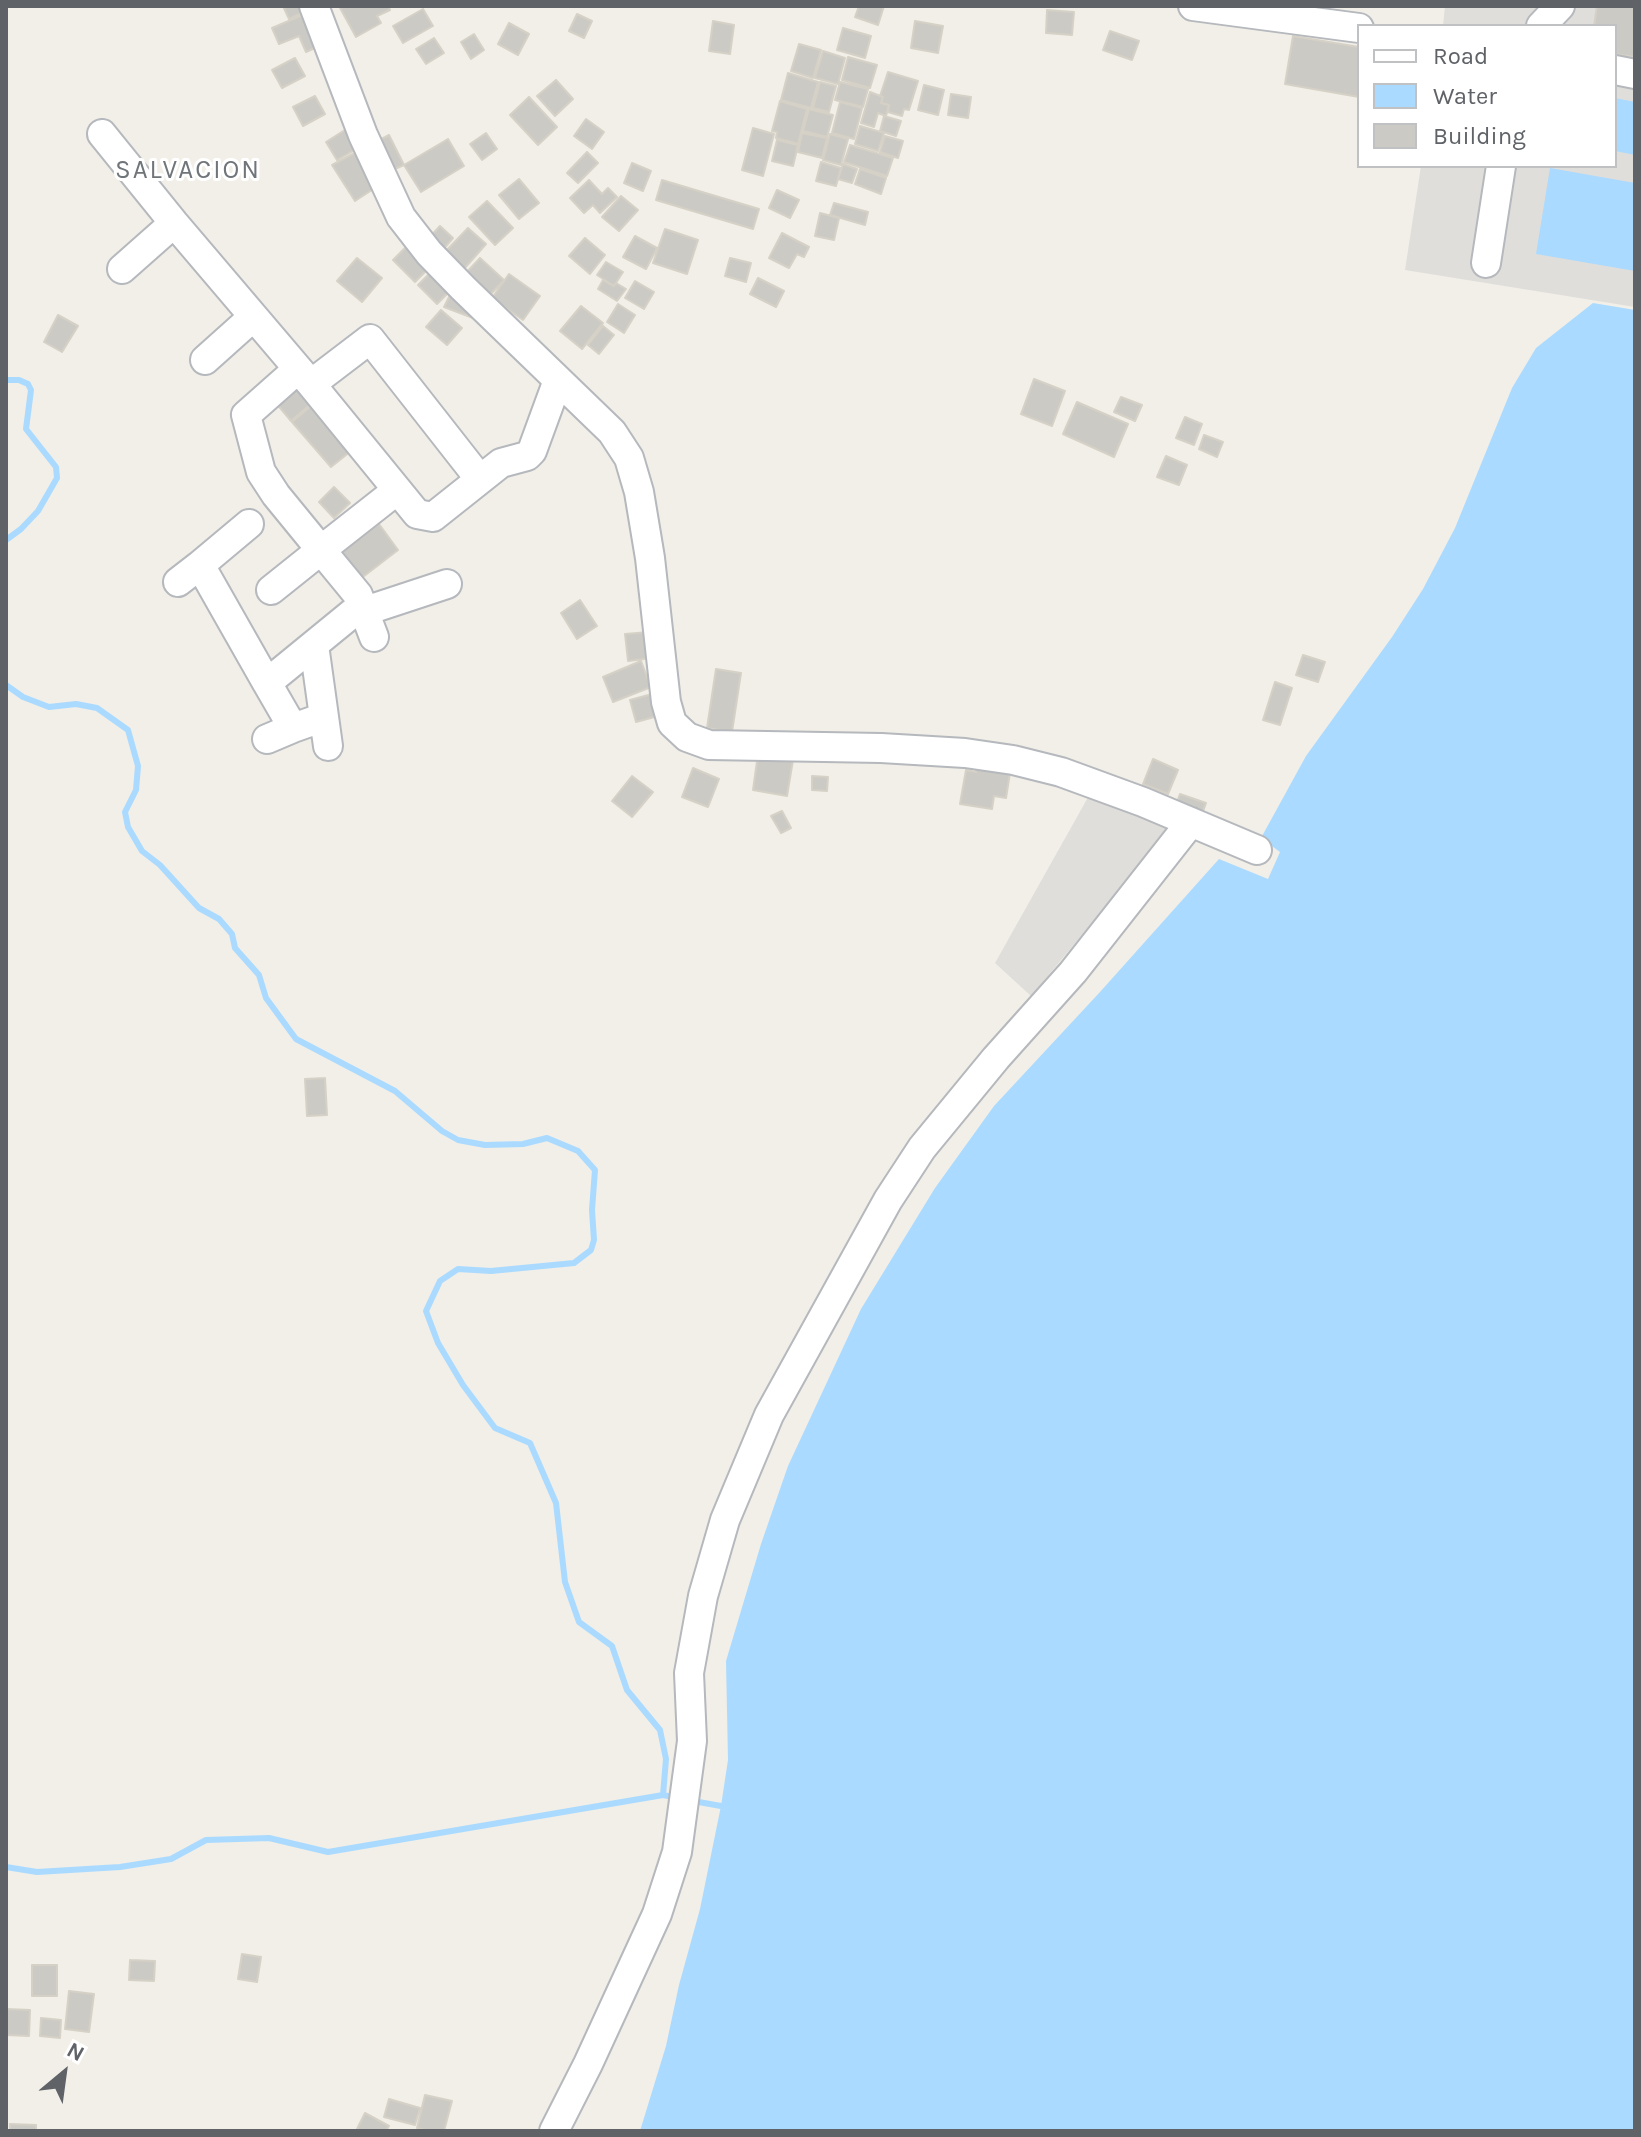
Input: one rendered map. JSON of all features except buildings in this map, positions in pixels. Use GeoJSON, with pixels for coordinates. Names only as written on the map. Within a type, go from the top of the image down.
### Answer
{"type":"FeatureCollection","features":[{"type":"Feature","properties":{"kind":"street"},"geometry":{"type":"LineString","coordinates":[[314,6],[363,135],[401,217],[429,253],[612,432],[629,458],[639,492],[650,558],[666,702],[672,723],[687,737],[709,745],[881,748],[965,753],[1013,760],[1061,772],[1143,802],[1257,850]]}},
{"type":"Feature","properties":{"kind":"street"},"geometry":{"type":"LineString","coordinates":[[1193,6],[1357,28]]}},
{"type":"Feature","properties":{"kind":"street"},"geometry":{"type":"LineString","coordinates":[[1543,24],[1560,6]]}},
{"type":"Feature","properties":{"kind":"street"},"geometry":{"type":"LineString","coordinates":[[102,134],[417,514],[433,517],[501,463],[527,456],[532,451],[558,380]]}},
{"type":"Feature","properties":{"kind":"street"},"geometry":{"type":"LineString","coordinates":[[1486,263],[1501,168]]}},
{"type":"Feature","properties":{"kind":"street"},"geometry":{"type":"LineString","coordinates":[[122,269],[174,223]]}},
{"type":"Feature","properties":{"kind":"street"},"geometry":{"type":"LineString","coordinates":[[205,360],[253,317]]}},
{"type":"Feature","properties":{"kind":"street"},"geometry":{"type":"LineString","coordinates":[[369,624],[358,595],[276,495],[261,472],[246,415],[304,376],[370,339],[479,478]]}},
{"type":"Feature","properties":{"kind":"street"},"geometry":{"type":"LineString","coordinates":[[271,590],[396,491]]}},
{"type":"Feature","properties":{"kind":"street"},"geometry":{"type":"LineString","coordinates":[[178,582],[249,524]]}},
{"type":"Feature","properties":{"kind":"street"},"geometry":{"type":"LineString","coordinates":[[200,565],[267,683],[280,734],[324,717]]}},
{"type":"Feature","properties":{"kind":"street"},"geometry":{"type":"LineString","coordinates":[[369,624],[447,584]]}},
{"type":"Feature","properties":{"kind":"street"},"geometry":{"type":"LineString","coordinates":[[267,683],[355,611],[369,624]]}},
{"type":"Feature","properties":{"kind":"street"},"geometry":{"type":"LineString","coordinates":[[314,645],[328,746]]}},
{"type":"Feature","properties":{"kind":"street"},"geometry":{"type":"LineString","coordinates":[[554,2131],[657,1914],[677,1852],[692,1741],[689,1673],[703,1596],[725,1520],[769,1415],[888,1200],[922,1148],[996,1058],[1073,972],[1191,822]]}},
{"type":"Feature","properties":{"kind":"shaded area"},"geometry":{"type":"Polygon","coordinates":[[[1445,6],[1635,6],[1635,307],[1405,270],[1421,168],[1617,168],[1617,24],[1443,24],[1445,6]]]}},
{"type":"Feature","properties":{"kind":"shaded area"},"geometry":{"type":"Polygon","coordinates":[[[1091,792],[1173,826],[1031,996],[995,963],[1091,792]]]}},
{"type":"Feature","properties":{"kind":"water"},"geometry":{"type":"Polygon","coordinates":[[[1617,98],[1635,102],[1635,155],[1617,151],[1617,98]]]}},
{"type":"Feature","properties":{"kind":"water"},"geometry":{"type":"Polygon","coordinates":[[[1550,168],[1635,183],[1635,271],[1536,254],[1550,168]]]}},
{"type":"Feature","properties":{"kind":"water"},"geometry":{"type":"Polygon","coordinates":[[[1593,303],[1635,310],[1635,2131],[640,2131],[666,2046],[700,1909],[721,1806],[728,1760],[726,1661],[788,1466],[861,1309],[935,1188],[994,1106],[1219,859],[1268,879],[1280,852],[1261,838],[1306,756],[1423,589],[1455,528],[1512,388],[1536,348],[1593,303]]]}},
{"type":"Feature","properties":{"kind":"waterway"},"geometry":{"type":"LineString","coordinates":[[6,380],[28,384],[31,390],[26,429],[56,467],[57,478],[38,511],[6,540]]}},
{"type":"Feature","properties":{"kind":"waterway"},"geometry":{"type":"LineString","coordinates":[[6,685],[23,697],[49,707],[76,704],[97,708],[128,730],[138,766],[136,790],[125,812],[128,827],[142,851],[160,865],[199,908],[219,919],[232,934],[235,948],[259,975],[266,998],[296,1039],[395,1091],[442,1131],[458,1140],[485,1145],[523,1144],[547,1138],[578,1151],[595,1170],[592,1210],[594,1240],[591,1250],[574,1263],[491,1271],[458,1269],[440,1281],[426,1311],[438,1343],[463,1385],[495,1428],[530,1443],[556,1503],[565,1582],[579,1622],[612,1646],[627,1690],[660,1730],[666,1759],[663,1795]]}},
{"type":"Feature","properties":{"kind":"waterway"},"geometry":{"type":"LineString","coordinates":[[6,1867],[37,1872],[120,1867],[171,1859],[206,1840],[269,1838],[328,1852],[663,1795],[678,1798]]}},
{"type":"Feature","properties":{"kind":"waterway"},"geometry":{"type":"LineString","coordinates":[[693,1801],[721,1806]]}},
{"type":"Feature","properties":{"kind":"district","name":"SALVACION"},"geometry":{"type":"Point","coordinates":[188,171]}}]}
